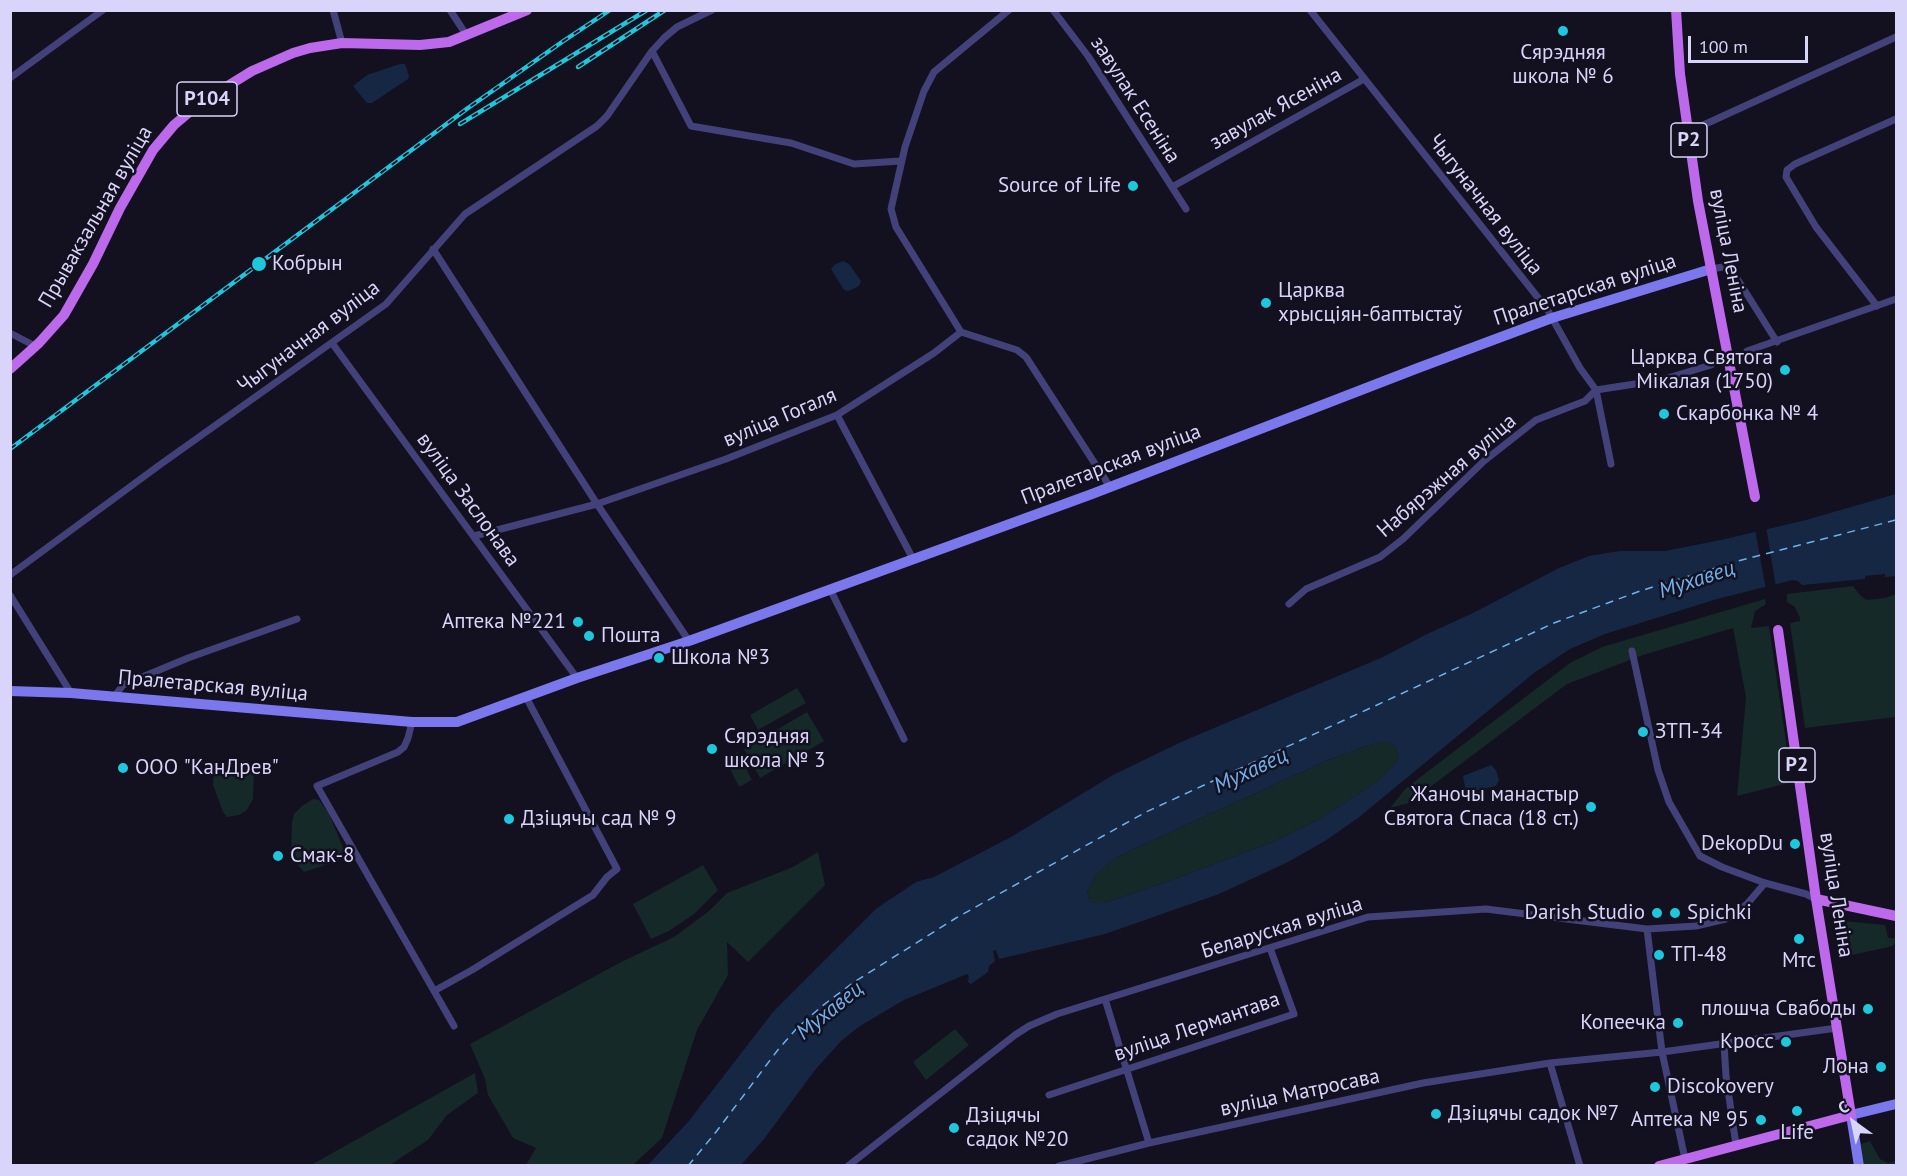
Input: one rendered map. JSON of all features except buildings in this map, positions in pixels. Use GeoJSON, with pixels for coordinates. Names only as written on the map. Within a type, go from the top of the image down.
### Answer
{"type":"FeatureCollection","features":[{"type":"Feature","properties":{"kind":"main road","name":"Прывакзальная вуліца"},"geometry":{"type":"LineString","coordinates":[[10,369],[64,315],[153,150],[174,125],[216,92],[252,71],[293,53],[328,44],[342,43],[420,45],[449,42],[527,10]]}},
{"type":"Feature","properties":{"kind":"main road","name":"вуліца Леніна"},"geometry":{"type":"LineString","coordinates":[[1677,10],[1680,74],[1688,132],[1711,269],[1755,497]]}},
{"type":"Feature","properties":{"kind":"main road","name":"Пралетарская вуліца"},"geometry":{"type":"LineString","coordinates":[[10,691],[71,693],[412,722],[457,722],[576,678],[689,641],[1110,487],[1552,318],[1711,269]]}},
{"type":"Feature","properties":{"kind":"main road","name":"вуліца Леніна"},"geometry":{"type":"LineString","coordinates":[[1778,630],[1816,899],[1859,1166]]}},
{"type":"Feature","properties":{"kind":"main road"},"geometry":{"type":"LineString","coordinates":[[1816,899],[1896,916]]}},
{"type":"Feature","properties":{"kind":"main road"},"geometry":{"type":"LineString","coordinates":[[1659,1166],[1896,1104]]}},
{"type":"Feature","properties":{"kind":"street"},"geometry":{"type":"LineString","coordinates":[[10,78],[103,10]]}},
{"type":"Feature","properties":{"kind":"street"},"geometry":{"type":"LineString","coordinates":[[333,10],[342,43]]}},
{"type":"Feature","properties":{"kind":"street"},"geometry":{"type":"LineString","coordinates":[[450,10],[467,36]]}},
{"type":"Feature","properties":{"kind":"street","name":"Чыгуначная вуліца"},"geometry":{"type":"LineString","coordinates":[[10,575],[386,304],[465,214],[597,126],[607,116],[652,51],[677,27],[712,10]]}},
{"type":"Feature","properties":{"kind":"street"},"geometry":{"type":"LineString","coordinates":[[1009,10],[934,72],[924,91],[901,161],[891,209],[896,227],[961,332],[1017,350],[1026,357],[1110,487]]}},
{"type":"Feature","properties":{"kind":"street","name":"завулак Есеніна"},"geometry":{"type":"LineString","coordinates":[[1053,10],[1088,56],[1186,209]]}},
{"type":"Feature","properties":{"kind":"street","name":"Чыгуначная вуліца"},"geometry":{"type":"LineString","coordinates":[[1310,10],[1552,318],[1580,368],[1596,390]]}},
{"type":"Feature","properties":{"kind":"street"},"geometry":{"type":"LineString","coordinates":[[1688,132],[1896,37]]}},
{"type":"Feature","properties":{"kind":"street"},"geometry":{"type":"LineString","coordinates":[[652,51],[691,126],[790,143],[854,164],[901,161]]}},
{"type":"Feature","properties":{"kind":"street","name":"завулак Ясеніна"},"geometry":{"type":"LineString","coordinates":[[1172,187],[1364,79]]}},
{"type":"Feature","properties":{"kind":"street"},"geometry":{"type":"LineString","coordinates":[[1877,306],[1816,227],[1786,177],[1787,170],[1795,164],[1896,119]]}},
{"type":"Feature","properties":{"kind":"street"},"geometry":{"type":"LineString","coordinates":[[433,249],[597,504],[689,641]]}},
{"type":"Feature","properties":{"kind":"street"},"geometry":{"type":"LineString","coordinates":[[1711,269],[1723,267],[1734,272],[1777,342]]}},
{"type":"Feature","properties":{"kind":"street"},"geometry":{"type":"LineString","coordinates":[[1747,351],[1896,299]]}},
{"type":"Feature","properties":{"kind":"street","name":"вуліца Гогаля"},"geometry":{"type":"LineString","coordinates":[[474,536],[597,504],[726,459],[837,415],[926,358],[961,332]]}},
{"type":"Feature","properties":{"kind":"street"},"geometry":{"type":"LineString","coordinates":[[10,333],[35,346]]}},
{"type":"Feature","properties":{"kind":"street","name":"вуліца Заслонава"},"geometry":{"type":"LineString","coordinates":[[332,343],[576,678]]}},
{"type":"Feature","properties":{"kind":"street"},"geometry":{"type":"LineString","coordinates":[[1611,464],[1596,390],[1661,380],[1711,364]]}},
{"type":"Feature","properties":{"kind":"street","name":"Набярэжная вуліца"},"geometry":{"type":"LineString","coordinates":[[1289,604],[1306,589],[1380,556],[1403,539],[1484,461],[1536,420],[1585,401],[1596,390]]}},
{"type":"Feature","properties":{"kind":"street"},"geometry":{"type":"LineString","coordinates":[[837,415],[913,559]]}},
{"type":"Feature","properties":{"kind":"street"},"geometry":{"type":"LineString","coordinates":[[830,589],[904,739]]}},
{"type":"Feature","properties":{"kind":"street"},"geometry":{"type":"LineString","coordinates":[[10,594],[71,693]]}},
{"type":"Feature","properties":{"kind":"street"},"geometry":{"type":"LineString","coordinates":[[114,697],[123,685],[188,658],[297,619]]}},
{"type":"Feature","properties":{"kind":"street"},"geometry":{"type":"LineString","coordinates":[[1632,651],[1658,771],[1669,802],[1700,856],[1765,883],[1816,899]]}},
{"type":"Feature","properties":{"kind":"street"},"geometry":{"type":"LineString","coordinates":[[434,991],[593,895],[617,868],[526,697]]}},
{"type":"Feature","properties":{"kind":"street"},"geometry":{"type":"LineString","coordinates":[[412,722],[404,747],[398,752],[317,786],[454,1026]]}},
{"type":"Feature","properties":{"kind":"street","name":"Беларуская вуліца"},"geometry":{"type":"LineString","coordinates":[[848,1166],[1029,1026],[1057,1014],[1368,917],[1486,909],[1647,929],[1696,926],[1726,919],[1747,904],[1765,883]]}},
{"type":"Feature","properties":{"kind":"street"},"geometry":{"type":"LineString","coordinates":[[1647,929],[1662,1052],[1685,1158]]}},
{"type":"Feature","properties":{"kind":"street","name":"вуліца Лермантава"},"geometry":{"type":"LineString","coordinates":[[1048,1095],[1294,1014],[1270,948]]}},
{"type":"Feature","properties":{"kind":"street"},"geometry":{"type":"LineString","coordinates":[[1105,999],[1149,1143]]}},
{"type":"Feature","properties":{"kind":"street","name":"вуліца Матросава"},"geometry":{"type":"LineString","coordinates":[[1059,1166],[1149,1143],[1422,1083],[1550,1063],[1662,1052],[1837,1028]]}},
{"type":"Feature","properties":{"kind":"street"},"geometry":{"type":"LineString","coordinates":[[1724,1044],[1736,1145]]}},
{"type":"Feature","properties":{"kind":"street"},"geometry":{"type":"LineString","coordinates":[[1550,1063],[1580,1166]]}},
{"type":"Feature","properties":{"kind":"green space"},"geometry":{"type":"Polygon","coordinates":[[[1853,586],[1866,600],[1896,594],[1896,717],[1805,728],[1790,623],[1800,621],[1800,618],[1795,607],[1787,602],[1787,594],[1853,586]]]}},
{"type":"Feature","properties":{"kind":"green space"},"geometry":{"type":"Polygon","coordinates":[[[1765,599],[1766,604],[1755,611],[1751,628],[1769,626],[1792,782],[1737,796],[1746,697],[1733,628],[1643,655],[1567,684],[1409,803],[1390,808],[1406,788],[1570,663],[1602,647],[1765,599]]]}},
{"type":"Feature","properties":{"kind":"green space"},"geometry":{"type":"Polygon","coordinates":[[[797,688],[806,703],[758,730],[750,715],[797,688]]]}},
{"type":"Feature","properties":{"kind":"green space"},"geometry":{"type":"Polygon","coordinates":[[[807,712],[824,741],[760,778],[744,749],[807,712]]]}},
{"type":"Feature","properties":{"kind":"green space"},"geometry":{"type":"Polygon","coordinates":[[[1382,742],[1389,742],[1397,748],[1397,762],[1377,782],[1322,818],[1275,841],[1175,879],[1105,903],[1090,901],[1087,891],[1096,875],[1113,860],[1127,852],[1328,760],[1382,742]]]}},
{"type":"Feature","properties":{"kind":"green space"},"geometry":{"type":"Polygon","coordinates":[[[738,752],[752,780],[739,787],[725,759],[738,752]]]}},
{"type":"Feature","properties":{"kind":"green space"},"geometry":{"type":"Polygon","coordinates":[[[245,760],[251,763],[254,772],[253,799],[247,810],[239,815],[227,817],[213,785],[214,769],[221,763],[245,760]]]}},
{"type":"Feature","properties":{"kind":"green space"},"geometry":{"type":"Polygon","coordinates":[[[313,799],[319,800],[329,814],[344,850],[338,861],[304,872],[291,852],[292,823],[294,814],[313,799]]]}},
{"type":"Feature","properties":{"kind":"green space"},"geometry":{"type":"Polygon","coordinates":[[[818,852],[825,885],[748,962],[727,942],[728,975],[697,1030],[662,1138],[633,1165],[526,1165],[536,1148],[513,1138],[488,1095],[485,1079],[470,1044],[621,962],[674,937],[709,911],[727,893],[793,867],[818,852]]]}},
{"type":"Feature","properties":{"kind":"green space"},"geometry":{"type":"Polygon","coordinates":[[[703,865],[718,890],[694,914],[669,931],[651,939],[633,904],[703,865]]]}},
{"type":"Feature","properties":{"kind":"green space"},"geometry":{"type":"Polygon","coordinates":[[[1834,920],[1885,925],[1888,938],[1894,938],[1896,941],[1893,946],[1843,957],[1834,920]]]}},
{"type":"Feature","properties":{"kind":"green space"},"geometry":{"type":"Polygon","coordinates":[[[955,1029],[969,1045],[926,1080],[913,1062],[955,1029]]]}},
{"type":"Feature","properties":{"kind":"green space"},"geometry":{"type":"Polygon","coordinates":[[[475,1073],[478,1093],[447,1115],[428,1140],[390,1165],[311,1165],[475,1073]]]}},
{"type":"Feature","properties":{"kind":"green space"},"geometry":{"type":"Polygon","coordinates":[[[1870,1141],[1880,1159],[1888,1163],[1896,1161],[1896,1165],[1864,1165],[1861,1144],[1870,1141]]]}},
{"type":"Feature","properties":{"kind":"water"},"geometry":{"type":"Polygon","coordinates":[[[405,64],[408,79],[372,103],[367,103],[353,86],[367,75],[405,64]]]}},
{"type":"Feature","properties":{"kind":"water"},"geometry":{"type":"Polygon","coordinates":[[[843,261],[849,264],[861,281],[859,286],[849,291],[844,290],[831,269],[843,261]]]}},
{"type":"Feature","properties":{"kind":"water","name":"Мухавец"},"geometry":{"type":"Polygon","coordinates":[[[1896,494],[1896,576],[1885,577],[1885,574],[1865,576],[1865,579],[1802,585],[1793,580],[1717,599],[1605,634],[1570,649],[1534,673],[1358,818],[1325,841],[1288,862],[1219,894],[1105,934],[999,959],[996,950],[993,951],[995,961],[989,966],[988,972],[971,984],[968,982],[967,974],[904,1000],[860,1026],[841,1041],[815,1070],[764,1139],[741,1165],[647,1166],[688,1122],[773,1012],[877,908],[916,882],[934,877],[1011,837],[1113,775],[1181,742],[1383,657],[1559,568],[1589,556],[1619,551],[1665,551],[1806,520],[1896,494]],[[1389,742],[1369,745],[1328,760],[1127,852],[1113,860],[1096,875],[1087,891],[1090,901],[1105,903],[1175,879],[1275,841],[1322,818],[1377,782],[1397,762],[1397,748],[1389,742]]]}},
{"type":"Feature","properties":{"kind":"water"},"geometry":{"type":"Polygon","coordinates":[[[1491,765],[1496,770],[1499,780],[1496,786],[1469,792],[1465,787],[1463,776],[1491,765]]]}},
{"type":"Feature","properties":{"kind":"pier"},"geometry":{"type":"Polygon","coordinates":[[[1766,527],[1776,587],[1766,590],[1755,529],[1766,527]]]}},
{"type":"Feature","properties":{"kind":"ferry route"},"geometry":{"type":"LineString","coordinates":[[688,1166],[777,1051],[797,1028],[822,1006],[854,982],[956,918],[1146,812],[1554,623],[1640,591],[1738,561],[1896,520]]}},
{"type":"Feature","properties":{"kind":"railway"},"geometry":{"type":"LineString","coordinates":[[10,449],[468,108],[610,10]]}},
{"type":"Feature","properties":{"kind":"railway"},"geometry":{"type":"LineString","coordinates":[[460,124],[647,10]]}},
{"type":"Feature","properties":{"kind":"railway"},"geometry":{"type":"LineString","coordinates":[[578,67],[665,10]]}},
{"type":"Feature","properties":{"kind":"place","name":"Сярэдняя школа № 6"},"geometry":{"type":"Point","coordinates":[1563,31]}},
{"type":"Feature","properties":{"kind":"place","name":"Source of Life"},"geometry":{"type":"Point","coordinates":[1133,186]}},
{"type":"Feature","properties":{"kind":"place","name":"Кобрын"},"geometry":{"type":"Point","coordinates":[259,264]}},
{"type":"Feature","properties":{"kind":"place","name":"Царква хрысціян-баптыстаў"},"geometry":{"type":"Point","coordinates":[1266,303]}},
{"type":"Feature","properties":{"kind":"place","name":"Царква Святога Мікалая (1750)"},"geometry":{"type":"Point","coordinates":[1785,370]}},
{"type":"Feature","properties":{"kind":"place","name":"Скарбонка № 4"},"geometry":{"type":"Point","coordinates":[1664,414]}},
{"type":"Feature","properties":{"kind":"place","name":"Аптека №221"},"geometry":{"type":"Point","coordinates":[578,622]}},
{"type":"Feature","properties":{"kind":"place","name":"Пошта"},"geometry":{"type":"Point","coordinates":[589,636]}},
{"type":"Feature","properties":{"kind":"place","name":"Школа №3"},"geometry":{"type":"Point","coordinates":[659,658]}},
{"type":"Feature","properties":{"kind":"place","name":"ЗТП-34"},"geometry":{"type":"Point","coordinates":[1643,732]}},
{"type":"Feature","properties":{"kind":"place","name":"Сярэдняя школа № 3"},"geometry":{"type":"Point","coordinates":[712,749]}},
{"type":"Feature","properties":{"kind":"place","name":"ООО \"КанДрев\""},"geometry":{"type":"Point","coordinates":[123,768]}},
{"type":"Feature","properties":{"kind":"place","name":"Жаночы манастыр Святога Спаса (18 ст.)"},"geometry":{"type":"Point","coordinates":[1591,807]}},
{"type":"Feature","properties":{"kind":"place","name":"Дзіцячы сад № 9"},"geometry":{"type":"Point","coordinates":[509,819]}},
{"type":"Feature","properties":{"kind":"place","name":"DekopDu"},"geometry":{"type":"Point","coordinates":[1795,844]}},
{"type":"Feature","properties":{"kind":"place","name":"Смак-8"},"geometry":{"type":"Point","coordinates":[278,856]}},
{"type":"Feature","properties":{"kind":"place","name":"Darish Studio"},"geometry":{"type":"Point","coordinates":[1657,913]}},
{"type":"Feature","properties":{"kind":"place","name":"Spichki"},"geometry":{"type":"Point","coordinates":[1675,913]}},
{"type":"Feature","properties":{"kind":"place","name":"Мтс"},"geometry":{"type":"Point","coordinates":[1799,939]}},
{"type":"Feature","properties":{"kind":"place","name":"ТП-48"},"geometry":{"type":"Point","coordinates":[1659,955]}},
{"type":"Feature","properties":{"kind":"place","name":"плошча Свабоды"},"geometry":{"type":"Point","coordinates":[1868,1009]}},
{"type":"Feature","properties":{"kind":"place","name":"Копеечка"},"geometry":{"type":"Point","coordinates":[1678,1023]}},
{"type":"Feature","properties":{"kind":"place","name":"Кросс"},"geometry":{"type":"Point","coordinates":[1786,1042]}},
{"type":"Feature","properties":{"kind":"place","name":"Лона"},"geometry":{"type":"Point","coordinates":[1881,1067]}},
{"type":"Feature","properties":{"kind":"place","name":"Discokovery"},"geometry":{"type":"Point","coordinates":[1655,1087]}},
{"type":"Feature","properties":{"kind":"place","name":"Life"},"geometry":{"type":"Point","coordinates":[1797,1111]}},
{"type":"Feature","properties":{"kind":"place","name":"Дзіцячы садок №7"},"geometry":{"type":"Point","coordinates":[1436,1114]}},
{"type":"Feature","properties":{"kind":"place","name":"Аптека № 95"},"geometry":{"type":"Point","coordinates":[1761,1120]}},
{"type":"Feature","properties":{"kind":"place","name":"Дзіцячы садок №20"},"geometry":{"type":"Point","coordinates":[954,1128]}}]}
